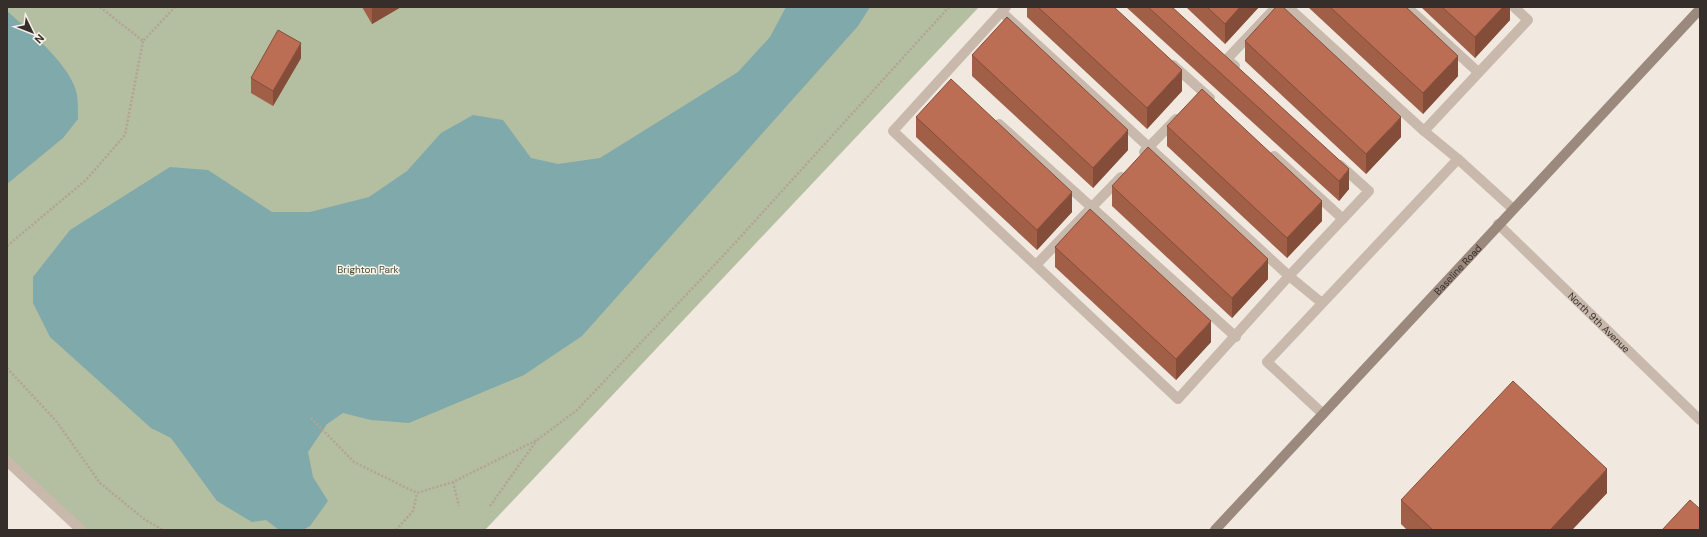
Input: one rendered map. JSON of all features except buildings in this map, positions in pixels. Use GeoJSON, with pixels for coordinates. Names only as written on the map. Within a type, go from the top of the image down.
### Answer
{"type":"FeatureCollection","features":[{"type":"Feature","properties":{"kind":"main road","name":"Baseline Road"},"geometry":{"type":"LineString","coordinates":[[1215,530],[1700,8]]}},
{"type":"Feature","properties":{"kind":"street"},"geometry":{"type":"LineString","coordinates":[[1244,75],[1224,56],[1276,7]]}},
{"type":"Feature","properties":{"kind":"street"},"geometry":{"type":"LineString","coordinates":[[1288,7],[1513,209]]}},
{"type":"Feature","properties":{"kind":"street"},"geometry":{"type":"LineString","coordinates":[[1407,7],[1478,72]]}},
{"type":"Feature","properties":{"kind":"street"},"geometry":{"type":"LineString","coordinates":[[1424,130],[1528,20],[1514,7]]}},
{"type":"Feature","properties":{"kind":"street"},"geometry":{"type":"LineString","coordinates":[[1322,304],[1289,276],[1148,147],[1004,10],[947,78],[893,131],[1178,399],[1236,337],[1289,276],[1368,191],[1334,160]]}},
{"type":"Feature","properties":{"kind":"street"},"geometry":{"type":"LineString","coordinates":[[1168,60],[1200,94],[1220,107]]}},
{"type":"Feature","properties":{"kind":"street"},"geometry":{"type":"LineString","coordinates":[[1138,158],[1181,114]]}},
{"type":"Feature","properties":{"kind":"street"},"geometry":{"type":"LineString","coordinates":[[992,117],[1236,337]]}},
{"type":"Feature","properties":{"kind":"street"},"geometry":{"type":"LineString","coordinates":[[1267,150],[1343,219]]}},
{"type":"Feature","properties":{"kind":"street"},"geometry":{"type":"LineString","coordinates":[[1323,414],[1267,362],[1458,159]]}},
{"type":"Feature","properties":{"kind":"street"},"geometry":{"type":"LineString","coordinates":[[1036,265],[1128,169]]}},
{"type":"Feature","properties":{"kind":"street","name":"North 9th Avenue"},"geometry":{"type":"LineString","coordinates":[[1498,224],[1700,420]]}},
{"type":"Feature","properties":{"kind":"street"},"geometry":{"type":"LineString","coordinates":[[7,461],[78,529]]}},
{"type":"Feature","properties":{"kind":"path"},"geometry":{"type":"LineString","coordinates":[[100,7],[143,40]]}},
{"type":"Feature","properties":{"kind":"path"},"geometry":{"type":"LineString","coordinates":[[7,246],[86,180],[106,159],[125,135],[143,40],[175,7]]}},
{"type":"Feature","properties":{"kind":"path"},"geometry":{"type":"LineString","coordinates":[[311,418],[354,462],[417,493],[453,482],[537,440],[578,410],[723,256],[950,7]]}},
{"type":"Feature","properties":{"kind":"path"},"geometry":{"type":"LineString","coordinates":[[7,368],[57,422],[100,483],[144,519],[163,530]]}},
{"type":"Feature","properties":{"kind":"path"},"geometry":{"type":"LineString","coordinates":[[490,506],[537,440]]}},
{"type":"Feature","properties":{"kind":"path"},"geometry":{"type":"LineString","coordinates":[[453,482],[459,506]]}},
{"type":"Feature","properties":{"kind":"path"},"geometry":{"type":"LineString","coordinates":[[396,530],[413,510],[417,493]]}},
{"type":"Feature","properties":{"kind":"green space","name":"Brighton Park"},"geometry":{"type":"Polygon","coordinates":[[[7,7],[979,7],[485,530],[77,530],[7,463],[7,7]]]}},
{"type":"Feature","properties":{"kind":"water"},"geometry":{"type":"Polygon","coordinates":[[[786,7],[870,7],[858,26],[582,336],[524,375],[409,423],[371,420],[343,413],[327,424],[308,452],[313,477],[328,501],[310,526],[303,530],[279,530],[266,520],[252,522],[217,501],[171,438],[151,428],[50,337],[33,303],[33,277],[70,230],[170,167],[208,170],[272,212],[310,212],[369,197],[407,171],[441,133],[473,115],[503,120],[531,158],[558,164],[600,158],[738,72],[770,37],[786,7]]]}},
{"type":"Feature","properties":{"kind":"water"},"geometry":{"type":"Polygon","coordinates":[[[7,11],[48,49],[67,73],[74,84],[77,95],[78,119],[63,138],[7,184],[7,11]]]}}]}
